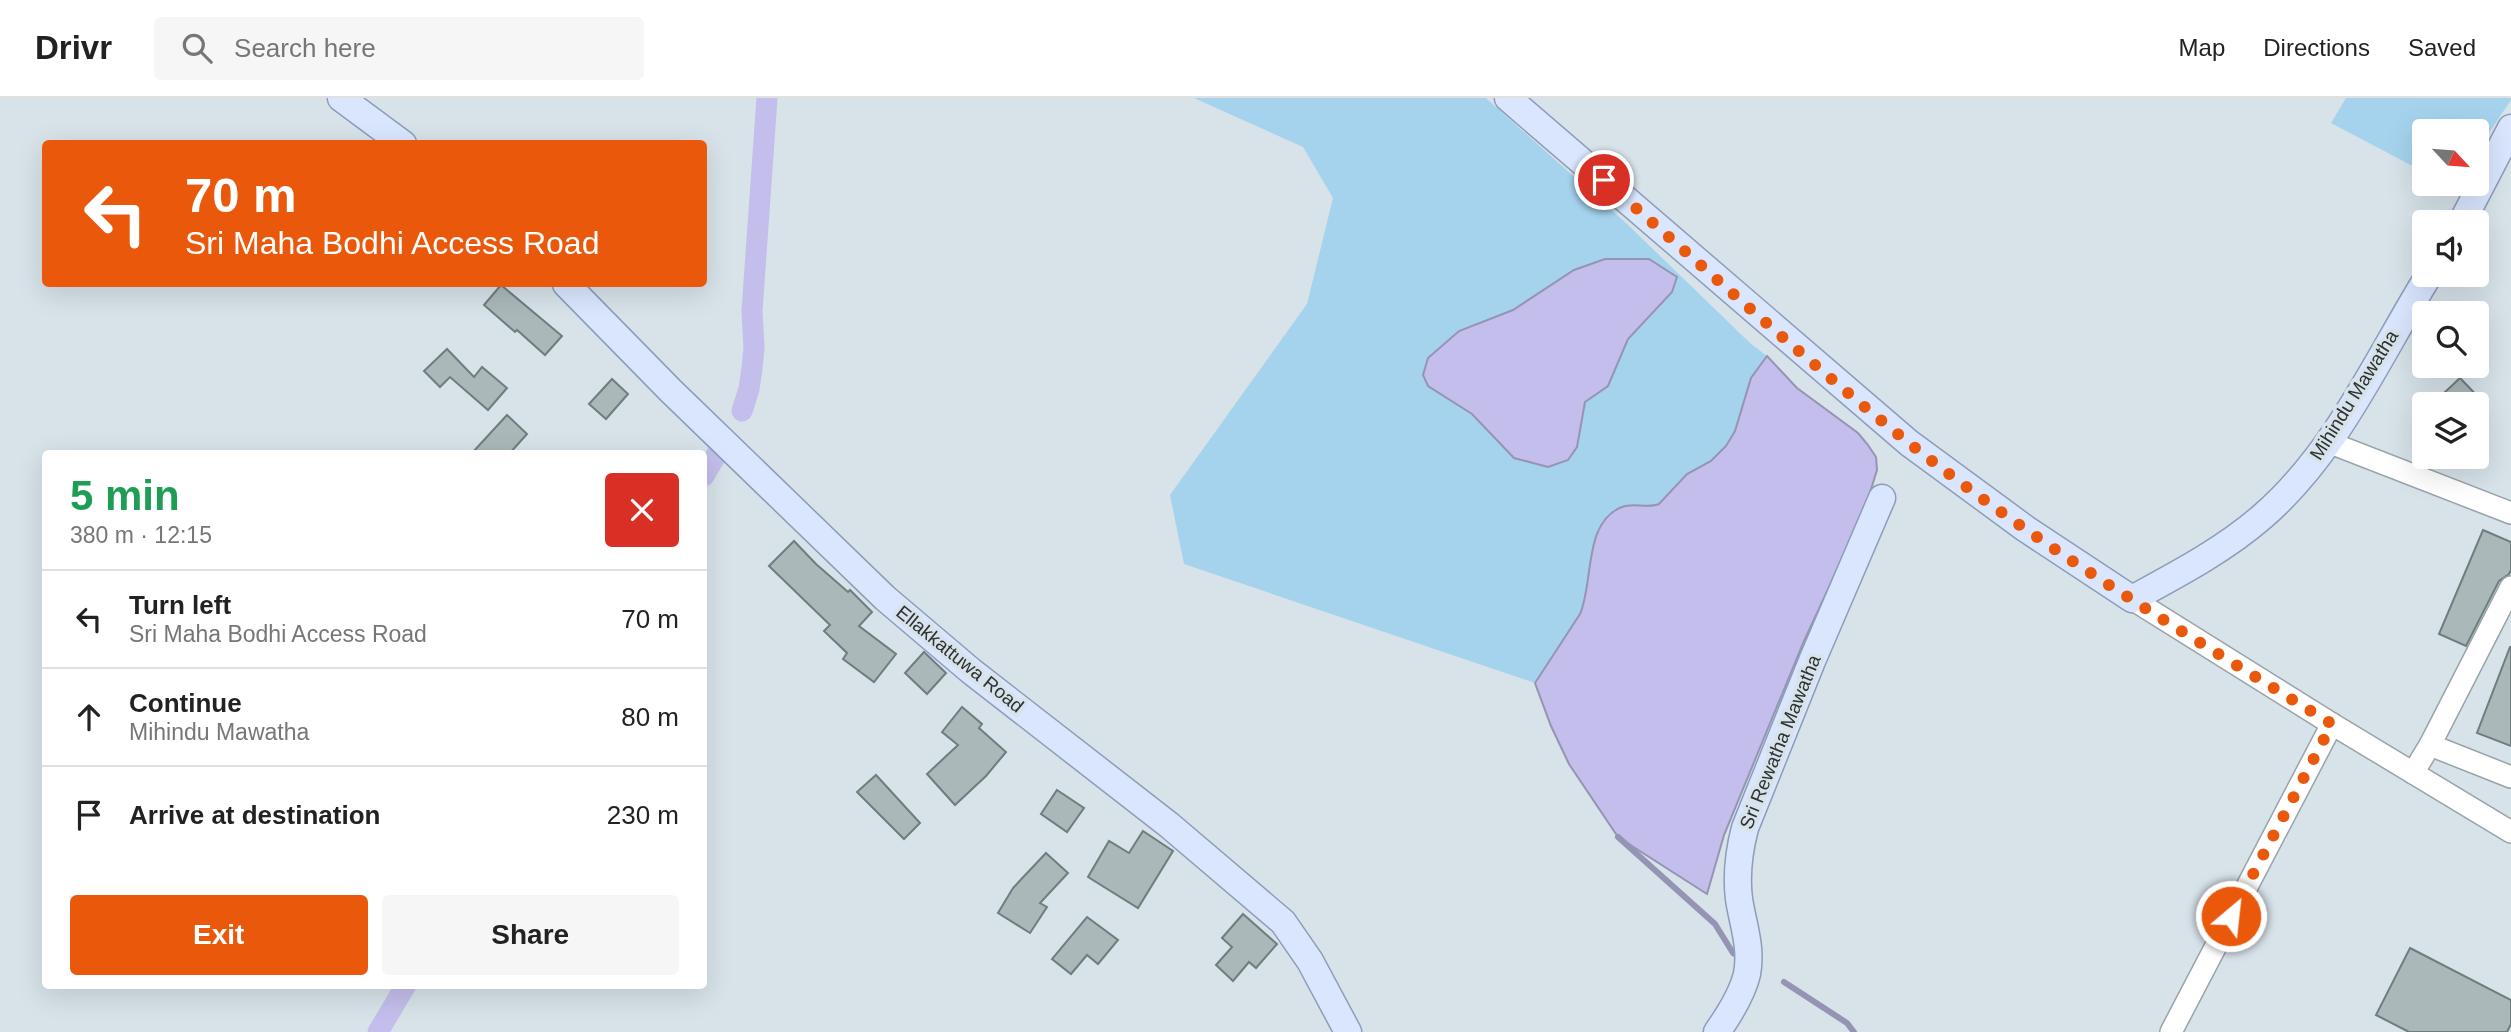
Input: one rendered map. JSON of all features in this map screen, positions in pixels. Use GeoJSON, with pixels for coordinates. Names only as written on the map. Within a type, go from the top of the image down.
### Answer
{"type":"FeatureCollection","features":[{"type":"Feature","properties":{"kind":"main road"},"geometry":{"type":"LineString","coordinates":[[341,98],[397,140]]}},
{"type":"Feature","properties":{"kind":"main road"},"geometry":{"type":"LineString","coordinates":[[1508,98],[1909,443],[2026,529],[2132,599]]}},
{"type":"Feature","properties":{"kind":"main road"},"geometry":{"type":"LineString","coordinates":[[2468,210],[2511,128]]}},
{"type":"Feature","properties":{"kind":"main road","name":"Ellakkattuwa Road"},"geometry":{"type":"LineString","coordinates":[[569,287],[724,442],[908,618],[1263,902],[1296,937],[1348,1032]]}},
{"type":"Feature","properties":{"kind":"main road","name":"Mihindu Mawatha"},"geometry":{"type":"LineString","coordinates":[[2132,599],[2206,558],[2263,516],[2288,491],[2328,442],[2422,287]]}},
{"type":"Feature","properties":{"kind":"main road","name":"Sri Rewatha Mawatha"},"geometry":{"type":"LineString","coordinates":[[1717,1032],[1735,1004],[1748,961],[1738,882],[1741,843],[1753,806],[1812,661],[1882,498]]}},
{"type":"Feature","properties":{"kind":"street"},"geometry":{"type":"LineString","coordinates":[[2328,442],[2511,513]]}},
{"type":"Feature","properties":{"kind":"street"},"geometry":{"type":"LineString","coordinates":[[2413,773],[2430,746],[2511,587]]}},
{"type":"Feature","properties":{"kind":"street"},"geometry":{"type":"LineString","coordinates":[[2132,599],[2511,832]]}},
{"type":"Feature","properties":{"kind":"street"},"geometry":{"type":"LineString","coordinates":[[2171,1032],[2332,724]]}},
{"type":"Feature","properties":{"kind":"street"},"geometry":{"type":"LineString","coordinates":[[2430,746],[2511,777]]}},
{"type":"Feature","properties":{"kind":"shaded area"},"geometry":{"type":"Polygon","coordinates":[[[1194,98],[1486,98],[1627,224],[1750,343],[1767,356],[1751,378],[1735,431],[1726,446],[1659,504],[1622,507],[1610,515],[1601,526],[1595,539],[1580,614],[1535,683],[1184,564],[1170,495],[1307,304],[1333,198],[1303,147],[1194,98]],[[1574,270],[1513,310],[1459,331],[1428,386],[1472,414],[1514,458],[1608,385],[1628,339],[1672,292],[1574,270]]]}},
{"type":"Feature","properties":{"kind":"shaded area"},"geometry":{"type":"Polygon","coordinates":[[[2346,98],[2511,98],[2489,133],[2489,119],[2412,119],[2412,166],[2331,123],[2346,98]]]}},
{"type":"Feature","properties":{"kind":"shaded area"},"geometry":{"type":"Polygon","coordinates":[[[1605,259],[1649,259],[1677,277],[1672,292],[1628,339],[1608,386],[1585,402],[1577,447],[1568,460],[1548,467],[1514,458],[1472,414],[1428,386],[1423,375],[1428,358],[1459,331],[1513,310],[1574,270],[1605,259]]]}},
{"type":"Feature","properties":{"kind":"shaded area"},"geometry":{"type":"Polygon","coordinates":[[[1767,356],[1797,388],[1858,433],[1876,457],[1877,470],[1864,512],[1804,641],[1724,835],[1707,894],[1618,837],[1569,764],[1535,683],[1580,614],[1595,539],[1601,526],[1610,515],[1622,507],[1659,504],[1687,474],[1711,461],[1726,446],[1735,431],[1751,378],[1767,356]]]}},
{"type":"Feature","properties":{"kind":"building"},"geometry":{"type":"Polygon","coordinates":[[[499,287],[503,287],[562,336],[545,355],[484,305],[499,287]]]}},
{"type":"Feature","properties":{"kind":"building"},"geometry":{"type":"Polygon","coordinates":[[[447,349],[474,377],[482,367],[507,388],[488,410],[450,377],[440,387],[424,371],[447,349]]]}},
{"type":"Feature","properties":{"kind":"building"},"geometry":{"type":"Polygon","coordinates":[[[2460,378],[2473,392],[2445,392],[2460,378]]]}},
{"type":"Feature","properties":{"kind":"building"},"geometry":{"type":"Polygon","coordinates":[[[612,379],[628,394],[606,419],[589,404],[612,379]]]}},
{"type":"Feature","properties":{"kind":"building"},"geometry":{"type":"Polygon","coordinates":[[[507,415],[527,434],[513,450],[475,450],[507,415]]]}},
{"type":"Feature","properties":{"kind":"building"},"geometry":{"type":"Polygon","coordinates":[[[2483,530],[2511,542],[2511,570],[2499,581],[2466,646],[2439,634],[2483,530]]]}},
{"type":"Feature","properties":{"kind":"building"},"geometry":{"type":"Polygon","coordinates":[[[794,541],[816,564],[848,592],[850,590],[872,612],[859,626],[896,654],[874,682],[843,659],[847,653],[824,631],[830,625],[769,566],[794,541]]]}},
{"type":"Feature","properties":{"kind":"building"},"geometry":{"type":"Polygon","coordinates":[[[2511,647],[2511,746],[2477,733],[2511,647]]]}},
{"type":"Feature","properties":{"kind":"building"},"geometry":{"type":"Polygon","coordinates":[[[924,652],[946,673],[927,694],[905,673],[924,652]]]}},
{"type":"Feature","properties":{"kind":"building"},"geometry":{"type":"Polygon","coordinates":[[[962,707],[982,724],[979,728],[1006,752],[986,776],[955,805],[927,774],[958,745],[942,732],[962,707]]]}},
{"type":"Feature","properties":{"kind":"building"},"geometry":{"type":"Polygon","coordinates":[[[876,775],[920,823],[904,839],[857,792],[876,775]]]}},
{"type":"Feature","properties":{"kind":"building"},"geometry":{"type":"Polygon","coordinates":[[[1057,790],[1084,808],[1067,832],[1041,814],[1057,790]]]}},
{"type":"Feature","properties":{"kind":"building"},"geometry":{"type":"Polygon","coordinates":[[[1143,831],[1173,851],[1138,908],[1088,877],[1109,841],[1129,853],[1143,831]]]}},
{"type":"Feature","properties":{"kind":"building"},"geometry":{"type":"Polygon","coordinates":[[[1046,853],[1068,873],[1040,903],[1047,907],[1030,933],[998,913],[1013,888],[1046,853]]]}},
{"type":"Feature","properties":{"kind":"building"},"geometry":{"type":"Polygon","coordinates":[[[1243,914],[1277,944],[1256,968],[1249,962],[1233,981],[1216,965],[1232,947],[1222,938],[1243,914]]]}},
{"type":"Feature","properties":{"kind":"building"},"geometry":{"type":"Polygon","coordinates":[[[1087,917],[1118,940],[1098,964],[1087,955],[1071,974],[1052,959],[1087,917]]]}},
{"type":"Feature","properties":{"kind":"building"},"geometry":{"type":"Polygon","coordinates":[[[2410,948],[2511,1000],[2511,1024],[2507,1032],[2409,1032],[2376,1015],[2410,948]]]}},
{"type":"Feature","properties":{"kind":"waterway"},"geometry":{"type":"LineString","coordinates":[[742,411],[749,389],[754,348],[752,311],[767,98]]}},
{"type":"Feature","properties":{"kind":"waterway"},"geometry":{"type":"LineString","coordinates":[[707,471],[718,452]]}},
{"type":"Feature","properties":{"kind":"waterway"},"geometry":{"type":"LineString","coordinates":[[1618,837],[1715,924],[1733,953],[1741,958]]}},
{"type":"Feature","properties":{"kind":"waterway"},"geometry":{"type":"LineString","coordinates":[[1784,982],[1847,1023],[1854,1032]]}},
{"type":"Feature","properties":{"kind":"waterway"},"geometry":{"type":"LineString","coordinates":[[378,1032],[404,989]]}},
{"type":"Feature","properties":{"kind":"route"},"geometry":{"type":"LineString","coordinates":[[1604,180],[1909,443],[2026,529],[2332,724],[2231,916]]}}]}
